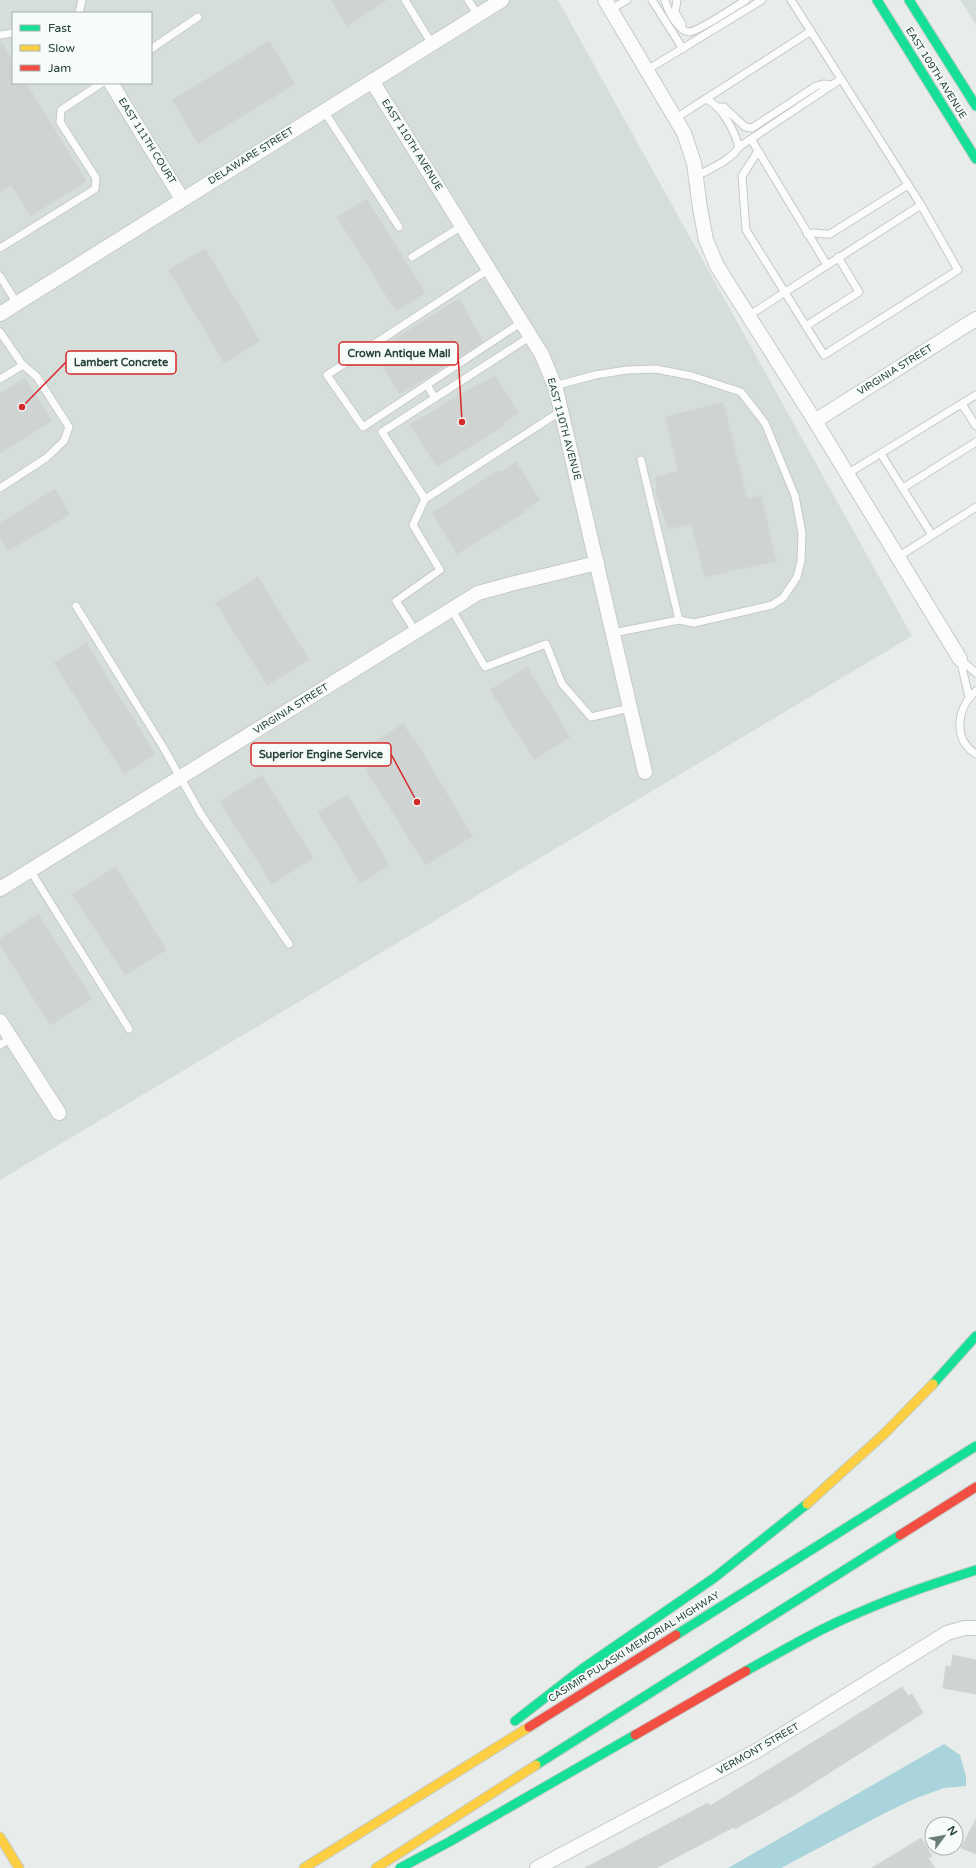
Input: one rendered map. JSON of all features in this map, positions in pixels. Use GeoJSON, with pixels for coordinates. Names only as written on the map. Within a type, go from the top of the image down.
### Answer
{"type":"FeatureCollection","features":[{"type":"Feature","properties":{"kind":"main road","name":"EAST 109TH AVENUE"},"geometry":{"type":"LineString","coordinates":[[877,0],[976,159]]}},
{"type":"Feature","properties":{"kind":"main road","name":"EAST 109TH AVENUE"},"geometry":{"type":"LineString","coordinates":[[909,0],[976,106]]}},
{"type":"Feature","properties":{"kind":"main road"},"geometry":{"type":"LineString","coordinates":[[508,1726],[583,1668],[660,1618],[792,1518],[829,1486],[886,1432],[929,1389],[976,1336]]}},
{"type":"Feature","properties":{"kind":"main road","name":"CASIMIR PULASKI MEMORIAL HIGHWAY"},"geometry":{"type":"LineString","coordinates":[[304,1868],[976,1446]]}},
{"type":"Feature","properties":{"kind":"main road"},"geometry":{"type":"LineString","coordinates":[[376,1868],[679,1674],[976,1487]]}},
{"type":"Feature","properties":{"kind":"main road"},"geometry":{"type":"LineString","coordinates":[[400,1868],[449,1842],[787,1648],[857,1613],[925,1587],[976,1570]]}},
{"type":"Feature","properties":{"kind":"main road"},"geometry":{"type":"LineString","coordinates":[[420,1795],[489,1741]]}},
{"type":"Feature","properties":{"kind":"main road"},"geometry":{"type":"LineString","coordinates":[[0,1837],[19,1868]]}},
{"type":"Feature","properties":{"kind":"street","name":"DELAWARE STREET"},"geometry":{"type":"LineString","coordinates":[[0,314],[16,302],[502,0]]}},
{"type":"Feature","properties":{"kind":"street"},"geometry":{"type":"LineString","coordinates":[[608,5],[676,118],[690,146],[706,240],[717,266],[815,420],[960,659]]}},
{"type":"Feature","properties":{"kind":"street","name":"EAST 110TH AVENUE"},"geometry":{"type":"LineString","coordinates":[[372,81],[542,355],[554,386],[561,411],[645,772]]}},
{"type":"Feature","properties":{"kind":"street","name":"EAST 111TH COURT"},"geometry":{"type":"LineString","coordinates":[[112,84],[182,199]]}},
{"type":"Feature","properties":{"kind":"street","name":"VIRGINIA STREET"},"geometry":{"type":"LineString","coordinates":[[815,420],[976,319]]}},
{"type":"Feature","properties":{"kind":"street","name":"VIRGINIA STREET"},"geometry":{"type":"LineString","coordinates":[[0,889],[478,593],[597,564]]}},
{"type":"Feature","properties":{"kind":"street"},"geometry":{"type":"LineString","coordinates":[[0,1021],[6,1042],[59,1114]]}},
{"type":"Feature","properties":{"kind":"street","name":"VERMONT STREET"},"geometry":{"type":"LineString","coordinates":[[537,1868],[758,1750],[947,1633],[964,1628],[976,1628]]}},
{"type":"Feature","properties":{"kind":"lane"},"geometry":{"type":"LineString","coordinates":[[79,12],[82,0]]}},
{"type":"Feature","properties":{"kind":"lane"},"geometry":{"type":"LineString","coordinates":[[405,0],[432,44]]}},
{"type":"Feature","properties":{"kind":"lane"},"geometry":{"type":"LineString","coordinates":[[468,0],[478,16]]}},
{"type":"Feature","properties":{"kind":"lane"},"geometry":{"type":"LineString","coordinates":[[608,5],[627,0]]}},
{"type":"Feature","properties":{"kind":"lane"},"geometry":{"type":"LineString","coordinates":[[652,0],[683,49]]}},
{"type":"Feature","properties":{"kind":"lane"},"geometry":{"type":"LineString","coordinates":[[665,0],[666,6],[674,19],[686,31],[690,32],[746,0]]}},
{"type":"Feature","properties":{"kind":"lane"},"geometry":{"type":"LineString","coordinates":[[677,0],[675,12],[686,31]]}},
{"type":"Feature","properties":{"kind":"lane"},"geometry":{"type":"LineString","coordinates":[[647,70],[762,0]]}},
{"type":"Feature","properties":{"kind":"lane"},"geometry":{"type":"LineString","coordinates":[[758,151],[742,176],[746,230],[824,355],[958,270],[921,205],[791,0]]}},
{"type":"Feature","properties":{"kind":"lane"},"geometry":{"type":"LineString","coordinates":[[152,49],[198,17]]}},
{"type":"Feature","properties":{"kind":"lane"},"geometry":{"type":"LineString","coordinates":[[676,118],[811,31]]}},
{"type":"Feature","properties":{"kind":"lane"},"geometry":{"type":"LineString","coordinates":[[0,34],[12,33]]}},
{"type":"Feature","properties":{"kind":"lane"},"geometry":{"type":"LineString","coordinates":[[696,176],[724,161],[736,152],[739,147],[841,79]]}},
{"type":"Feature","properties":{"kind":"lane"},"geometry":{"type":"LineString","coordinates":[[0,248],[95,189],[96,178],[60,122],[62,110],[101,84]]}},
{"type":"Feature","properties":{"kind":"lane"},"geometry":{"type":"LineString","coordinates":[[717,107],[724,107],[745,127],[752,128],[816,86],[823,84],[832,85]]}},
{"type":"Feature","properties":{"kind":"lane"},"geometry":{"type":"LineString","coordinates":[[706,99],[717,107],[726,119],[739,147]]}},
{"type":"Feature","properties":{"kind":"lane"},"geometry":{"type":"LineString","coordinates":[[324,111],[399,227]]}},
{"type":"Feature","properties":{"kind":"lane"},"geometry":{"type":"LineString","coordinates":[[751,139],[827,265]]}},
{"type":"Feature","properties":{"kind":"lane"},"geometry":{"type":"LineString","coordinates":[[808,234],[813,232],[823,235],[830,234],[908,185]]}},
{"type":"Feature","properties":{"kind":"lane"},"geometry":{"type":"LineString","coordinates":[[748,316],[921,205]]}},
{"type":"Feature","properties":{"kind":"lane"},"geometry":{"type":"LineString","coordinates":[[412,257],[462,226]]}},
{"type":"Feature","properties":{"kind":"lane"},"geometry":{"type":"LineString","coordinates":[[806,326],[859,292],[838,258]]}},
{"type":"Feature","properties":{"kind":"lane"},"geometry":{"type":"LineString","coordinates":[[489,269],[328,375],[363,427],[522,322]]}},
{"type":"Feature","properties":{"kind":"lane"},"geometry":{"type":"LineString","coordinates":[[0,276],[16,302]]}},
{"type":"Feature","properties":{"kind":"lane"},"geometry":{"type":"LineString","coordinates":[[0,332],[23,365],[36,377],[69,427],[64,442],[46,458],[0,488]]}},
{"type":"Feature","properties":{"kind":"lane"},"geometry":{"type":"LineString","coordinates":[[425,499],[382,432],[531,336]]}},
{"type":"Feature","properties":{"kind":"lane"},"geometry":{"type":"LineString","coordinates":[[0,379],[23,365]]}},
{"type":"Feature","properties":{"kind":"lane"},"geometry":{"type":"LineString","coordinates":[[554,386],[602,374],[627,370],[656,369],[692,376],[741,392],[765,423],[795,496],[802,534],[801,561],[797,577],[783,598],[772,605],[694,624],[679,620],[613,633]]}},
{"type":"Feature","properties":{"kind":"lane"},"geometry":{"type":"LineString","coordinates":[[427,385],[435,398]]}},
{"type":"Feature","properties":{"kind":"lane"},"geometry":{"type":"LineString","coordinates":[[848,474],[976,395]]}},
{"type":"Feature","properties":{"kind":"lane"},"geometry":{"type":"LineString","coordinates":[[962,404],[976,426]]}},
{"type":"Feature","properties":{"kind":"lane"},"geometry":{"type":"LineString","coordinates":[[416,632],[396,601],[440,570],[413,525],[425,499],[561,411]]}},
{"type":"Feature","properties":{"kind":"lane"},"geometry":{"type":"LineString","coordinates":[[902,488],[976,442]]}},
{"type":"Feature","properties":{"kind":"lane"},"geometry":{"type":"LineString","coordinates":[[881,454],[932,535]]}},
{"type":"Feature","properties":{"kind":"lane"},"geometry":{"type":"LineString","coordinates":[[641,460],[679,620]]}},
{"type":"Feature","properties":{"kind":"lane"},"geometry":{"type":"LineString","coordinates":[[898,556],[976,507]]}},
{"type":"Feature","properties":{"kind":"lane"},"geometry":{"type":"LineString","coordinates":[[76,606],[201,814],[289,944]]}},
{"type":"Feature","properties":{"kind":"lane"},"geometry":{"type":"LineString","coordinates":[[452,610],[485,666],[546,644],[562,684],[591,717],[630,708]]}},
{"type":"Feature","properties":{"kind":"lane"},"geometry":{"type":"LineString","coordinates":[[960,659],[976,673]]}},
{"type":"Feature","properties":{"kind":"lane"},"geometry":{"type":"LineString","coordinates":[[960,659],[969,697]]}},
{"type":"Feature","properties":{"kind":"lane"},"geometry":{"type":"LineString","coordinates":[[976,691],[969,697],[961,714],[961,732],[966,743],[976,754]]}},
{"type":"Feature","properties":{"kind":"lane"},"geometry":{"type":"LineString","coordinates":[[30,870],[129,1029]]}},
{"type":"Feature","properties":{"kind":"shaded area"},"geometry":{"type":"Polygon","coordinates":[[[0,0],[558,0],[912,636],[0,1180],[0,0]]]}},
{"type":"Feature","properties":{"kind":"shaded area"},"geometry":{"type":"Polygon","coordinates":[[[960,0],[976,0],[976,25],[960,0]]]}},
{"type":"Feature","properties":{"kind":"water"},"geometry":{"type":"Polygon","coordinates":[[[944,1744],[960,1755],[966,1777],[966,1786],[944,1788],[914,1799],[781,1868],[728,1868],[944,1744]]]}},
{"type":"Feature","properties":{"kind":"building"},"geometry":{"type":"Polygon","coordinates":[[[331,0],[387,0],[347,26],[331,0]]]}},
{"type":"Feature","properties":{"kind":"building"},"geometry":{"type":"Polygon","coordinates":[[[0,40],[12,59],[12,84],[27,84],[86,181],[31,216],[11,185],[0,192],[0,40]]]}},
{"type":"Feature","properties":{"kind":"building"},"geometry":{"type":"Polygon","coordinates":[[[269,41],[295,84],[198,143],[172,100],[269,41]]]}},
{"type":"Feature","properties":{"kind":"building"},"geometry":{"type":"Polygon","coordinates":[[[367,199],[425,293],[396,311],[337,217],[367,199]]]}},
{"type":"Feature","properties":{"kind":"building"},"geometry":{"type":"Polygon","coordinates":[[[205,249],[260,341],[224,363],[169,270],[205,249]]]}},
{"type":"Feature","properties":{"kind":"building"},"geometry":{"type":"Polygon","coordinates":[[[459,299],[483,342],[400,394],[374,352],[459,299]]]}},
{"type":"Feature","properties":{"kind":"building"},"geometry":{"type":"Polygon","coordinates":[[[495,376],[519,413],[502,423],[504,426],[437,467],[410,425],[478,384],[479,385],[495,376]]]}},
{"type":"Feature","properties":{"kind":"building"},"geometry":{"type":"Polygon","coordinates":[[[25,378],[52,421],[0,453],[0,394],[25,378]]]}},
{"type":"Feature","properties":{"kind":"building"},"geometry":{"type":"Polygon","coordinates":[[[723,402],[747,499],[761,496],[776,561],[705,577],[691,524],[668,529],[655,488],[657,488],[655,477],[678,471],[666,417],[723,402]]]}},
{"type":"Feature","properties":{"kind":"building"},"geometry":{"type":"Polygon","coordinates":[[[516,462],[540,500],[524,511],[525,512],[457,554],[432,513],[499,470],[501,472],[516,462]]]}},
{"type":"Feature","properties":{"kind":"building"},"geometry":{"type":"Polygon","coordinates":[[[55,489],[70,514],[8,551],[0,538],[0,523],[55,489]]]}},
{"type":"Feature","properties":{"kind":"building"},"geometry":{"type":"Polygon","coordinates":[[[258,577],[309,660],[267,685],[216,603],[258,577]]]}},
{"type":"Feature","properties":{"kind":"building"},"geometry":{"type":"Polygon","coordinates":[[[86,643],[155,754],[124,774],[54,663],[86,643]]]}},
{"type":"Feature","properties":{"kind":"building"},"geometry":{"type":"Polygon","coordinates":[[[527,667],[570,737],[534,759],[490,690],[527,667]]]}},
{"type":"Feature","properties":{"kind":"building"},"geometry":{"type":"Polygon","coordinates":[[[403,724],[413,740],[414,739],[472,836],[426,865],[366,770],[368,768],[358,752],[403,724]]]}},
{"type":"Feature","properties":{"kind":"building"},"geometry":{"type":"Polygon","coordinates":[[[262,775],[313,858],[272,884],[220,802],[262,775]]]}},
{"type":"Feature","properties":{"kind":"building"},"geometry":{"type":"Polygon","coordinates":[[[348,795],[389,865],[360,883],[318,812],[348,795]]]}},
{"type":"Feature","properties":{"kind":"building"},"geometry":{"type":"Polygon","coordinates":[[[116,867],[166,950],[125,975],[72,894],[116,867]]]}},
{"type":"Feature","properties":{"kind":"building"},"geometry":{"type":"Polygon","coordinates":[[[38,914],[92,999],[50,1025],[0,944],[0,939],[38,914]]]}},
{"type":"Feature","properties":{"kind":"building"},"geometry":{"type":"Polygon","coordinates":[[[953,1655],[976,1660],[976,1694],[943,1688],[946,1666],[951,1667],[953,1655]]]}},
{"type":"Feature","properties":{"kind":"building"},"geometry":{"type":"Polygon","coordinates":[[[902,1687],[908,1696],[912,1694],[923,1713],[796,1794],[735,1829],[734,1827],[656,1868],[585,1868],[708,1803],[710,1806],[902,1687]]]}},
{"type":"Feature","properties":{"kind":"building"},"geometry":{"type":"Polygon","coordinates":[[[976,1819],[976,1854],[964,1849],[964,1842],[976,1819]]]}},
{"type":"Feature","properties":{"kind":"building"},"geometry":{"type":"Polygon","coordinates":[[[921,1838],[924,1843],[924,1856],[932,1856],[928,1858],[935,1868],[872,1868],[921,1838]]]}},
{"type":"Feature","properties":{"kind":"traffic: fast"},"geometry":{"type":"LineString","coordinates":[[877,0],[976,159]]}},
{"type":"Feature","properties":{"kind":"traffic: fast"},"geometry":{"type":"LineString","coordinates":[[909,0],[976,106]]}},
{"type":"Feature","properties":{"kind":"traffic: fast"},"geometry":{"type":"LineString","coordinates":[[933,1384],[976,1336]]}},
{"type":"Feature","properties":{"kind":"traffic: fast"},"geometry":{"type":"LineString","coordinates":[[676,1635],[976,1446]]}},
{"type":"Feature","properties":{"kind":"traffic: fast"},"geometry":{"type":"LineString","coordinates":[[515,1721],[582,1669],[714,1578],[807,1504]]}},
{"type":"Feature","properties":{"kind":"traffic: fast"},"geometry":{"type":"LineString","coordinates":[[536,1765],[900,1535]]}},
{"type":"Feature","properties":{"kind":"traffic: fast"},"geometry":{"type":"LineString","coordinates":[[746,1671],[801,1640],[843,1619],[901,1595],[976,1570]]}},
{"type":"Feature","properties":{"kind":"traffic: fast"},"geometry":{"type":"LineString","coordinates":[[400,1868],[449,1842],[635,1735]]}},
{"type":"Feature","properties":{"kind":"traffic: slow"},"geometry":{"type":"LineString","coordinates":[[807,1504],[884,1434],[933,1384]]}},
{"type":"Feature","properties":{"kind":"traffic: slow"},"geometry":{"type":"LineString","coordinates":[[304,1868],[529,1727]]}},
{"type":"Feature","properties":{"kind":"traffic: slow"},"geometry":{"type":"LineString","coordinates":[[376,1868],[536,1765]]}},
{"type":"Feature","properties":{"kind":"traffic: slow"},"geometry":{"type":"LineString","coordinates":[[0,1837],[19,1868]]}},
{"type":"Feature","properties":{"kind":"traffic: jam"},"geometry":{"type":"LineString","coordinates":[[900,1535],[976,1487]]}},
{"type":"Feature","properties":{"kind":"traffic: jam"},"geometry":{"type":"LineString","coordinates":[[529,1727],[676,1635]]}},
{"type":"Feature","properties":{"kind":"traffic: jam"},"geometry":{"type":"LineString","coordinates":[[635,1735],[746,1671]]}},
{"type":"Feature","properties":{"kind":"place","name":"Lambert Concrete"},"geometry":{"type":"Point","coordinates":[22,407]}},
{"type":"Feature","properties":{"kind":"place","name":"Crown Antique Mall"},"geometry":{"type":"Point","coordinates":[462,422]}},
{"type":"Feature","properties":{"kind":"place","name":"Superior Engine Service"},"geometry":{"type":"Point","coordinates":[417,802]}}]}
